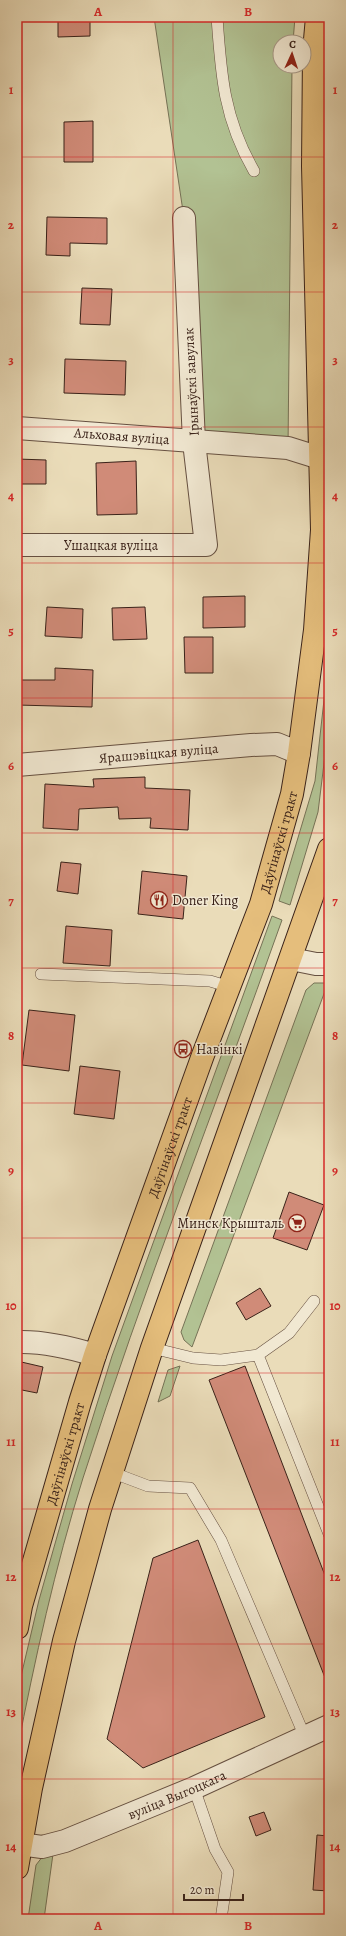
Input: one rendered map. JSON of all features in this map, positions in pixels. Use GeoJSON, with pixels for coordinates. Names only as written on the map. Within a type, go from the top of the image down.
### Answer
{"type":"FeatureCollection","features":[{"type":"Feature","properties":{"kind":"main road","name":"Даўгінаўскі тракт"},"geometry":{"type":"LineString","coordinates":[[17,1628],[30,1575],[95,1355],[203,1055],[230,987],[260,904],[292,794],[299,753],[314,630],[322,530],[325,459],[321,166],[314,51],[317,17]]}},
{"type":"Feature","properties":{"kind":"main road"},"geometry":{"type":"LineString","coordinates":[[17,1868],[30,1788],[64,1641],[111,1472],[152,1348],[329,849]]}},
{"type":"Feature","properties":{"kind":"street","name":"Ірынаўскі завулак"},"geometry":{"type":"LineString","coordinates":[[184,218],[194,442],[206,545]]}},
{"type":"Feature","properties":{"kind":"street","name":"Альховая вуліца"},"geometry":{"type":"LineString","coordinates":[[17,428],[288,448],[325,459]]}},
{"type":"Feature","properties":{"kind":"street","name":"Ушацкая вуліца"},"geometry":{"type":"LineString","coordinates":[[17,545],[206,545]]}},
{"type":"Feature","properties":{"kind":"street","name":"Ярашэвіцкая вуліца"},"geometry":{"type":"LineString","coordinates":[[17,765],[251,745],[277,744],[299,753]]}},
{"type":"Feature","properties":{"kind":"street"},"geometry":{"type":"LineString","coordinates":[[291,959],[316,964],[329,964]]}},
{"type":"Feature","properties":{"kind":"street"},"geometry":{"type":"LineString","coordinates":[[17,1342],[34,1342],[65,1346],[95,1355]]}},
{"type":"Feature","properties":{"kind":"street","name":"вуліца Выгоцкага"},"geometry":{"type":"LineString","coordinates":[[20,1844],[42,1847],[65,1841],[194,1788],[329,1726]]}},
{"type":"Feature","properties":{"kind":"lane"},"geometry":{"type":"LineString","coordinates":[[217,17],[225,99],[241,148],[254,171]]}},
{"type":"Feature","properties":{"kind":"lane"},"geometry":{"type":"LineString","coordinates":[[41,974],[210,981],[230,987]]}},
{"type":"Feature","properties":{"kind":"lane"},"geometry":{"type":"LineString","coordinates":[[152,1348],[193,1358],[221,1360],[258,1355],[289,1333],[314,1301]]}},
{"type":"Feature","properties":{"kind":"lane"},"geometry":{"type":"LineString","coordinates":[[258,1355],[329,1534]]}},
{"type":"Feature","properties":{"kind":"lane"},"geometry":{"type":"LineString","coordinates":[[111,1472],[148,1486],[190,1488],[220,1540],[306,1737]]}},
{"type":"Feature","properties":{"kind":"lane"},"geometry":{"type":"LineString","coordinates":[[194,1788],[215,1850],[228,1872],[221,1919]]}},
{"type":"Feature","properties":{"kind":"green space"},"geometry":{"type":"Polygon","coordinates":[[[154,17],[295,17],[294,34],[272,34],[272,74],[292,74],[288,448],[194,442],[184,218],[154,17]]]}},
{"type":"Feature","properties":{"kind":"green space"},"geometry":{"type":"Polygon","coordinates":[[[329,655],[329,723],[318,812],[290,905],[279,901],[315,781],[329,655]]]}},
{"type":"Feature","properties":{"kind":"green space"},"geometry":{"type":"Polygon","coordinates":[[[272,916],[282,920],[130,1338],[83,1478],[63,1545],[46,1613],[17,1751],[17,1697],[22,1672],[39,1600],[72,1484],[112,1356],[272,916]]]}},
{"type":"Feature","properties":{"kind":"green space"},"geometry":{"type":"Polygon","coordinates":[[[314,983],[328,983],[192,1347],[184,1340],[181,1332],[306,990],[314,983]]]}},
{"type":"Feature","properties":{"kind":"green space"},"geometry":{"type":"Polygon","coordinates":[[[180,1366],[170,1396],[158,1402],[168,1370],[180,1366]]]}},
{"type":"Feature","properties":{"kind":"green space"},"geometry":{"type":"Polygon","coordinates":[[[53,1854],[44,1919],[28,1919],[36,1865],[43,1856],[53,1854]]]}},
{"type":"Feature","properties":{"kind":"building"},"geometry":{"type":"Polygon","coordinates":[[[58,17],[90,17],[90,36],[58,37],[58,17]]]}},
{"type":"Feature","properties":{"kind":"building"},"geometry":{"type":"Polygon","coordinates":[[[93,121],[93,162],[64,162],[64,122],[93,121]]]}},
{"type":"Feature","properties":{"kind":"building"},"geometry":{"type":"Polygon","coordinates":[[[47,217],[107,218],[107,244],[70,243],[70,256],[46,255],[47,217]]]}},
{"type":"Feature","properties":{"kind":"building"},"geometry":{"type":"Polygon","coordinates":[[[82,288],[112,289],[110,325],[80,324],[82,288]]]}},
{"type":"Feature","properties":{"kind":"building"},"geometry":{"type":"Polygon","coordinates":[[[65,359],[126,361],[125,395],[64,393],[65,359]]]}},
{"type":"Feature","properties":{"kind":"building"},"geometry":{"type":"Polygon","coordinates":[[[17,459],[46,460],[46,484],[17,484],[17,459]]]}},
{"type":"Feature","properties":{"kind":"building"},"geometry":{"type":"Polygon","coordinates":[[[136,461],[137,514],[97,515],[96,463],[136,461]]]}},
{"type":"Feature","properties":{"kind":"building"},"geometry":{"type":"Polygon","coordinates":[[[245,596],[245,627],[203,628],[203,597],[245,596]]]}},
{"type":"Feature","properties":{"kind":"building"},"geometry":{"type":"Polygon","coordinates":[[[47,607],[83,609],[82,638],[45,636],[47,607]]]}},
{"type":"Feature","properties":{"kind":"building"},"geometry":{"type":"Polygon","coordinates":[[[145,607],[147,639],[113,640],[112,608],[145,607]]]}},
{"type":"Feature","properties":{"kind":"building"},"geometry":{"type":"Polygon","coordinates":[[[184,637],[213,637],[213,673],[185,673],[184,637]]]}},
{"type":"Feature","properties":{"kind":"building"},"geometry":{"type":"Polygon","coordinates":[[[55,668],[93,670],[92,707],[17,705],[17,680],[55,680],[55,668]]]}},
{"type":"Feature","properties":{"kind":"building"},"geometry":{"type":"Polygon","coordinates":[[[145,777],[145,788],[190,790],[188,830],[150,828],[151,818],[119,819],[118,807],[79,809],[78,830],[43,828],[45,784],[94,787],[93,779],[145,777]]]}},
{"type":"Feature","properties":{"kind":"building"},"geometry":{"type":"Polygon","coordinates":[[[61,862],[81,864],[78,894],[57,891],[61,862]]]}},
{"type":"Feature","properties":{"kind":"building"},"geometry":{"type":"Polygon","coordinates":[[[142,871],[187,876],[183,919],[138,914],[142,871]]]}},
{"type":"Feature","properties":{"kind":"building"},"geometry":{"type":"Polygon","coordinates":[[[66,926],[112,930],[110,966],[63,963],[66,926]]]}},
{"type":"Feature","properties":{"kind":"building"},"geometry":{"type":"Polygon","coordinates":[[[29,1010],[75,1015],[69,1071],[22,1065],[29,1010]]]}},
{"type":"Feature","properties":{"kind":"building"},"geometry":{"type":"Polygon","coordinates":[[[80,1066],[120,1071],[114,1119],[74,1114],[80,1066]]]}},
{"type":"Feature","properties":{"kind":"building"},"geometry":{"type":"Polygon","coordinates":[[[289,1192],[324,1205],[307,1250],[273,1238],[289,1192]]]}},
{"type":"Feature","properties":{"kind":"building"},"geometry":{"type":"Polygon","coordinates":[[[260,1288],[271,1306],[246,1320],[236,1303],[260,1288]]]}},
{"type":"Feature","properties":{"kind":"building"},"geometry":{"type":"Polygon","coordinates":[[[17,1361],[43,1367],[37,1393],[17,1389],[17,1361]]]}},
{"type":"Feature","properties":{"kind":"building"},"geometry":{"type":"Polygon","coordinates":[[[245,1366],[329,1586],[329,1688],[209,1380],[245,1366]]]}},
{"type":"Feature","properties":{"kind":"building"},"geometry":{"type":"Polygon","coordinates":[[[198,1540],[265,1717],[143,1768],[107,1739],[153,1558],[198,1540]]]}},
{"type":"Feature","properties":{"kind":"building"},"geometry":{"type":"Polygon","coordinates":[[[264,1812],[271,1830],[256,1836],[249,1817],[264,1812]]]}},
{"type":"Feature","properties":{"kind":"building"},"geometry":{"type":"Polygon","coordinates":[[[317,1835],[329,1836],[329,1891],[313,1890],[317,1835]]]}},
{"type":"Feature","properties":{"kind":"place","name":"Doner King"},"geometry":{"type":"Point","coordinates":[159,900]}},
{"type":"Feature","properties":{"kind":"place","name":"Навінкі"},"geometry":{"type":"Point","coordinates":[183,1049]}},
{"type":"Feature","properties":{"kind":"place","name":"Минск Крышталь"},"geometry":{"type":"Point","coordinates":[297,1223]}}]}
